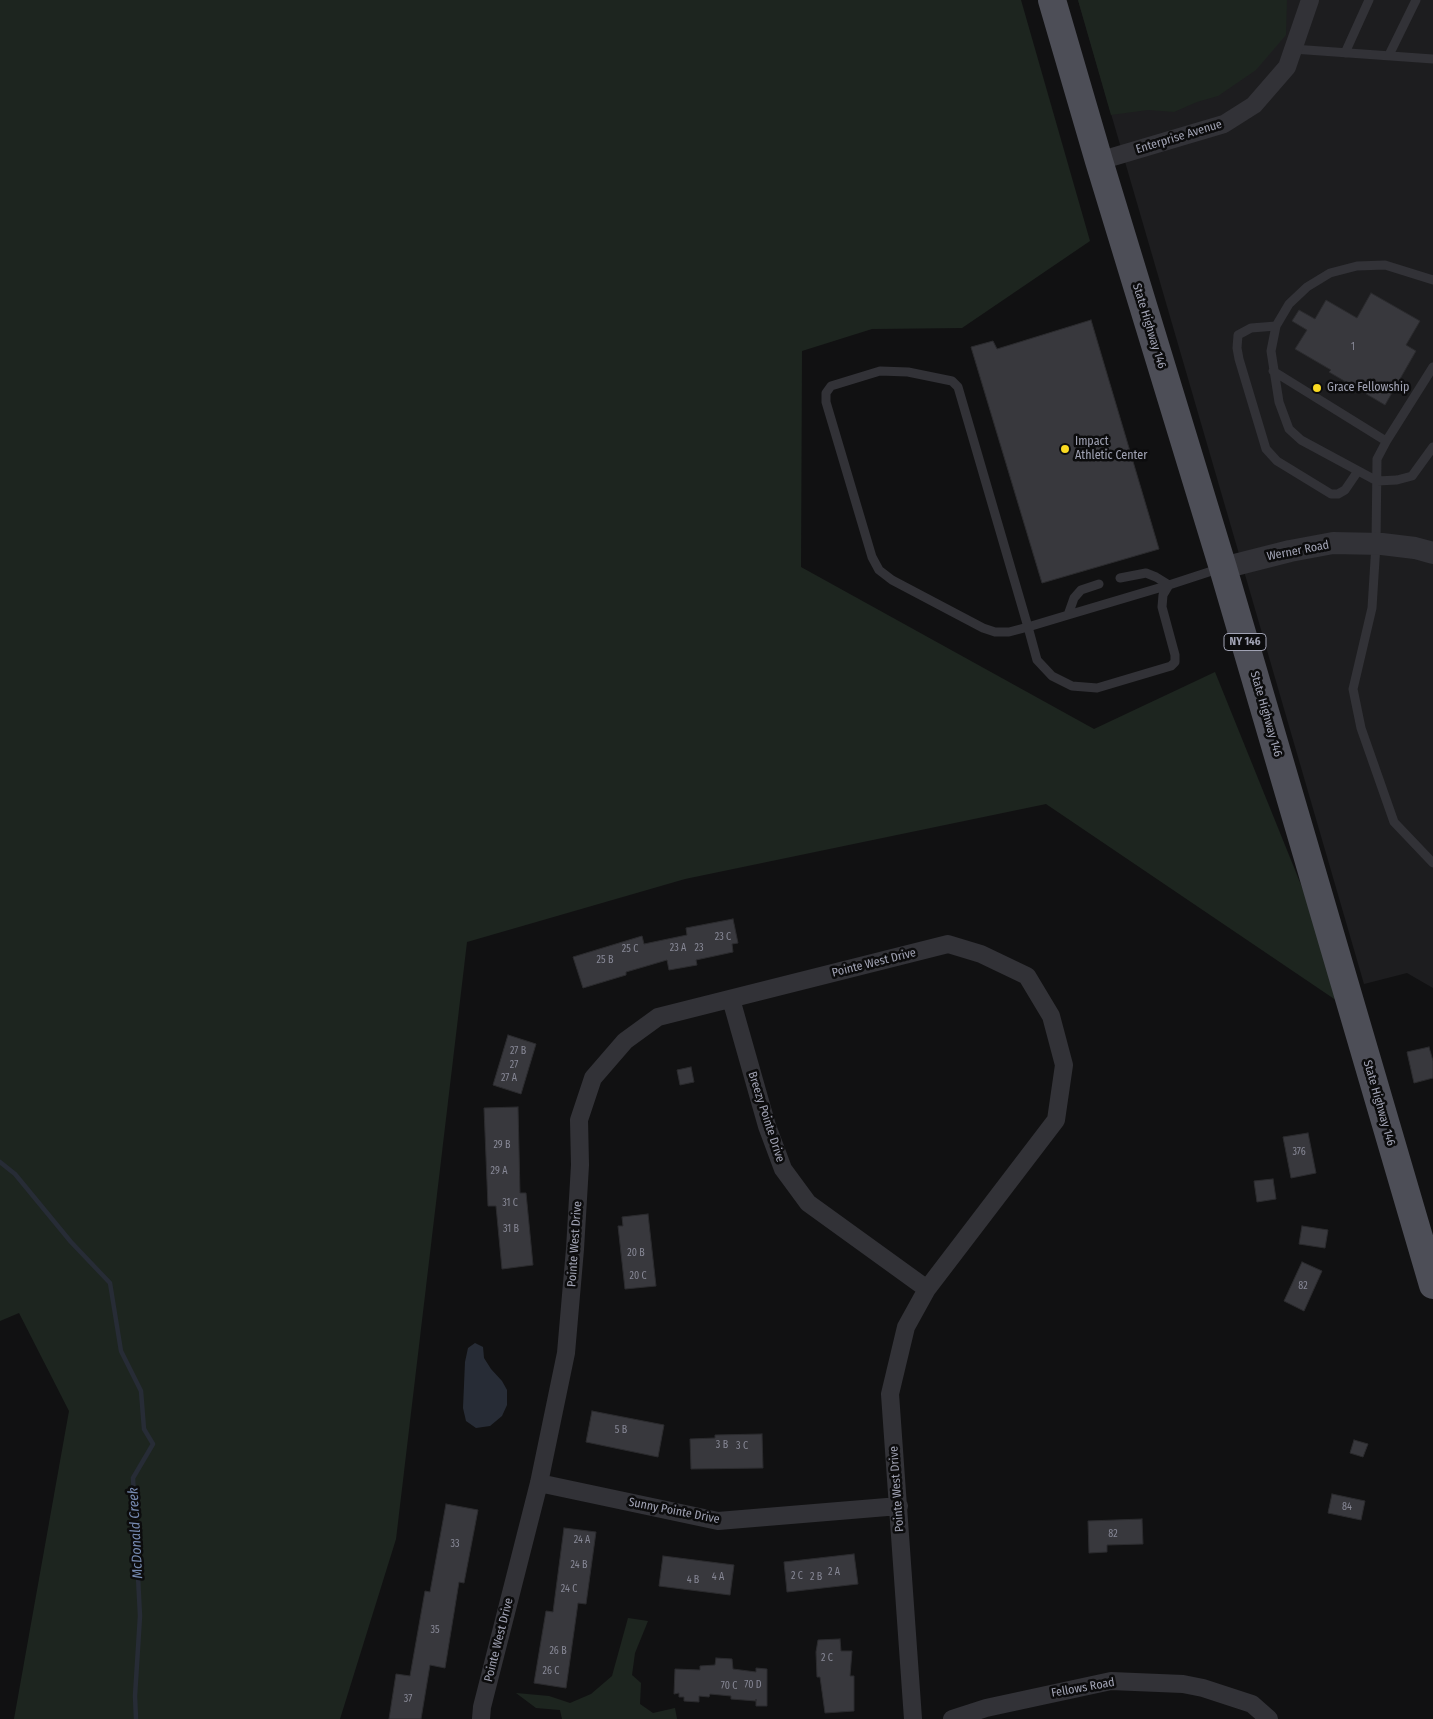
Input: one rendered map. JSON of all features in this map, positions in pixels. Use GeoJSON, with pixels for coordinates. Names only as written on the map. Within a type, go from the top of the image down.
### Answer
{"type":"FeatureCollection","features":[{"type":"Feature","properties":{"kind":"main road","name":"State Highway 146"},"geometry":{"type":"LineString","coordinates":[[1052,0],[1098,160],[1223,568],[1433,1285]]}},
{"type":"Feature","properties":{"kind":"street","name":"Enterprise Avenue"},"geometry":{"type":"LineString","coordinates":[[1098,160],[1224,124],[1254,105],[1287,67],[1310,0]]}},
{"type":"Feature","properties":{"kind":"street","name":"Werner Road"},"geometry":{"type":"LineString","coordinates":[[1223,568],[1290,551],[1333,543],[1376,544],[1416,548],[1433,553]]}},
{"type":"Feature","properties":{"kind":"street","name":"Pointe West Drive"},"geometry":{"type":"LineString","coordinates":[[481,1719],[482,1706],[540,1483],[566,1353],[577,1221],[580,1165],[579,1120],[592,1078],[625,1041],[658,1017],[948,944],[981,954],[1027,976],[1051,1016],[1064,1065],[1056,1120],[927,1289],[906,1326],[890,1394],[913,1719]]}},
{"type":"Feature","properties":{"kind":"street","name":"Breezy Pointe Drive"},"geometry":{"type":"LineString","coordinates":[[731,999],[767,1126],[782,1169],[808,1203],[927,1289]]}},
{"type":"Feature","properties":{"kind":"street","name":"Sunny Pointe Drive"},"geometry":{"type":"LineString","coordinates":[[540,1483],[718,1521],[899,1506]]}},
{"type":"Feature","properties":{"kind":"street","name":"Fellows Road"},"geometry":{"type":"LineString","coordinates":[[952,1719],[986,1708],[1111,1681],[1183,1684],[1203,1688],[1252,1704],[1268,1719]]}},
{"type":"Feature","properties":{"kind":"lane"},"geometry":{"type":"LineString","coordinates":[[1345,52],[1369,0]]}},
{"type":"Feature","properties":{"kind":"lane"},"geometry":{"type":"LineString","coordinates":[[1389,55],[1416,0]]}},
{"type":"Feature","properties":{"kind":"lane"},"geometry":{"type":"LineString","coordinates":[[1293,49],[1433,59]]}},
{"type":"Feature","properties":{"kind":"lane"},"geometry":{"type":"LineString","coordinates":[[1433,280],[1385,265],[1357,266],[1330,272],[1307,287],[1288,304],[1276,326],[1271,351],[1279,402],[1289,429],[1302,440],[1377,481],[1397,480],[1412,476],[1433,447]]}},
{"type":"Feature","properties":{"kind":"lane"},"geometry":{"type":"LineString","coordinates":[[1276,326],[1251,328],[1238,335],[1237,348],[1239,359],[1266,448],[1277,461],[1331,494],[1338,494],[1345,490],[1358,471]]}},
{"type":"Feature","properties":{"kind":"lane"},"geometry":{"type":"LineString","coordinates":[[1433,367],[1386,441],[1377,459],[1376,544],[1372,608],[1353,689],[1361,728],[1394,822],[1433,863]]}},
{"type":"Feature","properties":{"kind":"lane"},"geometry":{"type":"LineString","coordinates":[[1169,585],[1163,595],[1162,607],[1176,654],[1175,662],[1171,666],[1097,688],[1072,686],[1052,676],[1037,660],[1028,627],[958,387],[952,381],[908,372],[880,371],[831,386],[826,393],[826,402],[872,557],[879,570],[892,580],[983,628],[995,632],[1009,632],[1028,627],[1169,585],[1223,568]]}},
{"type":"Feature","properties":{"kind":"lane"},"geometry":{"type":"LineString","coordinates":[[1273,371],[1386,441]]}},
{"type":"Feature","properties":{"kind":"lane"},"geometry":{"type":"LineString","coordinates":[[1120,578],[1146,573],[1169,585]]}},
{"type":"Feature","properties":{"kind":"lane"},"geometry":{"type":"LineString","coordinates":[[1068,615],[1074,598],[1081,590],[1099,584]]}},
{"type":"Feature","properties":{"kind":"shaded area"},"geometry":{"type":"Polygon","coordinates":[[[0,0],[1021,0],[1090,241],[962,328],[872,329],[802,351],[801,567],[1094,729],[1215,672],[1352,1011],[1046,804],[685,879],[467,942],[396,1539],[340,1719],[14,1719],[69,1411],[19,1313],[0,1321],[0,0]]]}},
{"type":"Feature","properties":{"kind":"shaded area"},"geometry":{"type":"Polygon","coordinates":[[[1078,0],[1433,0],[1433,988],[1407,973],[1364,984],[1078,0]]]}},
{"type":"Feature","properties":{"kind":"shaded area"},"geometry":{"type":"Polygon","coordinates":[[[1078,0],[1287,0],[1286,35],[1256,70],[1218,96],[1197,102],[1174,112],[1148,110],[1111,115],[1078,0]]]}},
{"type":"Feature","properties":{"kind":"shaded area"},"geometry":{"type":"Polygon","coordinates":[[[475,1343],[483,1347],[484,1358],[507,1390],[507,1405],[502,1416],[490,1426],[476,1428],[466,1421],[463,1408],[465,1362],[468,1348],[475,1343]]]}},
{"type":"Feature","properties":{"kind":"shaded area"},"geometry":{"type":"Polygon","coordinates":[[[628,1618],[648,1621],[635,1653],[632,1675],[641,1683],[640,1704],[653,1713],[675,1708],[677,1719],[562,1719],[560,1710],[536,1708],[516,1693],[549,1696],[570,1703],[591,1694],[612,1676],[628,1618]]]}},
{"type":"Feature","properties":{"kind":"building"},"geometry":{"type":"Polygon","coordinates":[[[1371,293],[1420,321],[1406,345],[1416,351],[1385,405],[1329,372],[1331,370],[1295,349],[1307,330],[1292,321],[1299,310],[1315,319],[1326,300],[1357,318],[1371,293]]]}},
{"type":"Feature","properties":{"kind":"building","name":"Impact Athletic Center"},"geometry":{"type":"Polygon","coordinates":[[[1091,320],[1159,549],[1042,583],[971,347],[993,341],[997,349],[1091,320]]]}},
{"type":"Feature","properties":{"kind":"building"},"geometry":{"type":"Polygon","coordinates":[[[733,919],[738,943],[732,944],[733,952],[696,960],[697,965],[669,970],[667,960],[626,972],[626,975],[583,988],[573,957],[642,936],[644,944],[687,935],[686,928],[733,919]]]}},
{"type":"Feature","properties":{"kind":"building"},"geometry":{"type":"Polygon","coordinates":[[[508,1035],[536,1044],[521,1094],[493,1085],[508,1035]]]}},
{"type":"Feature","properties":{"kind":"building"},"geometry":{"type":"Polygon","coordinates":[[[1429,1047],[1433,1061],[1433,1078],[1414,1083],[1407,1052],[1429,1047]]]}},
{"type":"Feature","properties":{"kind":"building"},"geometry":{"type":"Polygon","coordinates":[[[691,1067],[694,1082],[680,1085],[677,1070],[691,1067]]]}},
{"type":"Feature","properties":{"kind":"building"},"geometry":{"type":"Polygon","coordinates":[[[518,1107],[520,1193],[526,1193],[533,1265],[502,1269],[496,1206],[488,1206],[484,1108],[518,1107]]]}},
{"type":"Feature","properties":{"kind":"building"},"geometry":{"type":"Polygon","coordinates":[[[1308,1133],[1316,1173],[1291,1178],[1283,1137],[1308,1133]]]}},
{"type":"Feature","properties":{"kind":"building"},"geometry":{"type":"Polygon","coordinates":[[[1273,1179],[1276,1199],[1257,1202],[1254,1181],[1273,1179]]]}},
{"type":"Feature","properties":{"kind":"building"},"geometry":{"type":"Polygon","coordinates":[[[648,1214],[656,1286],[625,1289],[618,1226],[623,1226],[622,1217],[648,1214]]]}},
{"type":"Feature","properties":{"kind":"building"},"geometry":{"type":"Polygon","coordinates":[[[1302,1226],[1328,1230],[1325,1248],[1299,1244],[1302,1226]]]}},
{"type":"Feature","properties":{"kind":"building"},"geometry":{"type":"Polygon","coordinates":[[[1302,1262],[1322,1271],[1304,1311],[1284,1301],[1302,1262]]]}},
{"type":"Feature","properties":{"kind":"building"},"geometry":{"type":"Polygon","coordinates":[[[592,1411],[664,1425],[658,1457],[586,1442],[592,1411]]]}},
{"type":"Feature","properties":{"kind":"building"},"geometry":{"type":"Polygon","coordinates":[[[762,1434],[763,1468],[691,1469],[690,1439],[715,1438],[715,1435],[762,1434]]]}},
{"type":"Feature","properties":{"kind":"building"},"geometry":{"type":"Polygon","coordinates":[[[1354,1440],[1368,1444],[1363,1457],[1350,1453],[1354,1440]]]}},
{"type":"Feature","properties":{"kind":"building"},"geometry":{"type":"Polygon","coordinates":[[[1332,1494],[1365,1501],[1361,1520],[1328,1513],[1332,1494]]]}},
{"type":"Feature","properties":{"kind":"building"},"geometry":{"type":"Polygon","coordinates":[[[446,1504],[478,1510],[464,1583],[459,1582],[445,1668],[430,1665],[421,1719],[389,1719],[396,1674],[410,1676],[425,1591],[430,1592],[446,1504]]]}},
{"type":"Feature","properties":{"kind":"building"},"geometry":{"type":"Polygon","coordinates":[[[1142,1519],[1143,1544],[1107,1545],[1107,1552],[1089,1553],[1088,1521],[1142,1519]]]}},
{"type":"Feature","properties":{"kind":"building"},"geometry":{"type":"Polygon","coordinates":[[[564,1528],[596,1532],[586,1604],[578,1603],[566,1688],[534,1683],[546,1611],[553,1612],[564,1528]]]}},
{"type":"Feature","properties":{"kind":"building"},"geometry":{"type":"Polygon","coordinates":[[[854,1554],[858,1584],[787,1592],[784,1562],[854,1554]]]}},
{"type":"Feature","properties":{"kind":"building"},"geometry":{"type":"Polygon","coordinates":[[[663,1556],[734,1565],[730,1595],[659,1586],[663,1556]]]}},
{"type":"Feature","properties":{"kind":"building"},"geometry":{"type":"Polygon","coordinates":[[[840,1639],[841,1651],[852,1651],[850,1676],[854,1676],[854,1711],[825,1713],[820,1677],[817,1677],[816,1652],[818,1640],[840,1639]]]}},
{"type":"Feature","properties":{"kind":"building"},"geometry":{"type":"Polygon","coordinates":[[[716,1658],[732,1659],[733,1669],[756,1672],[756,1668],[767,1669],[767,1706],[756,1706],[756,1701],[731,1699],[731,1696],[710,1694],[709,1697],[699,1696],[699,1702],[684,1701],[684,1697],[679,1697],[679,1693],[674,1694],[675,1669],[700,1670],[700,1666],[715,1665],[716,1658]]]}},
{"type":"Feature","properties":{"kind":"waterway","name":"McDonald Creek"},"geometry":{"type":"LineString","coordinates":[[0,1162],[15,1174],[71,1242],[110,1283],[121,1351],[141,1391],[144,1429],[153,1444],[133,1478],[140,1616],[135,1696],[136,1719]]}},
{"type":"Feature","properties":{"kind":"place","name":"Grace Fellowship"},"geometry":{"type":"Point","coordinates":[1317,388]}},
{"type":"Feature","properties":{"kind":"place","name":"Impact Athletic Center"},"geometry":{"type":"Point","coordinates":[1065,449]}}]}
